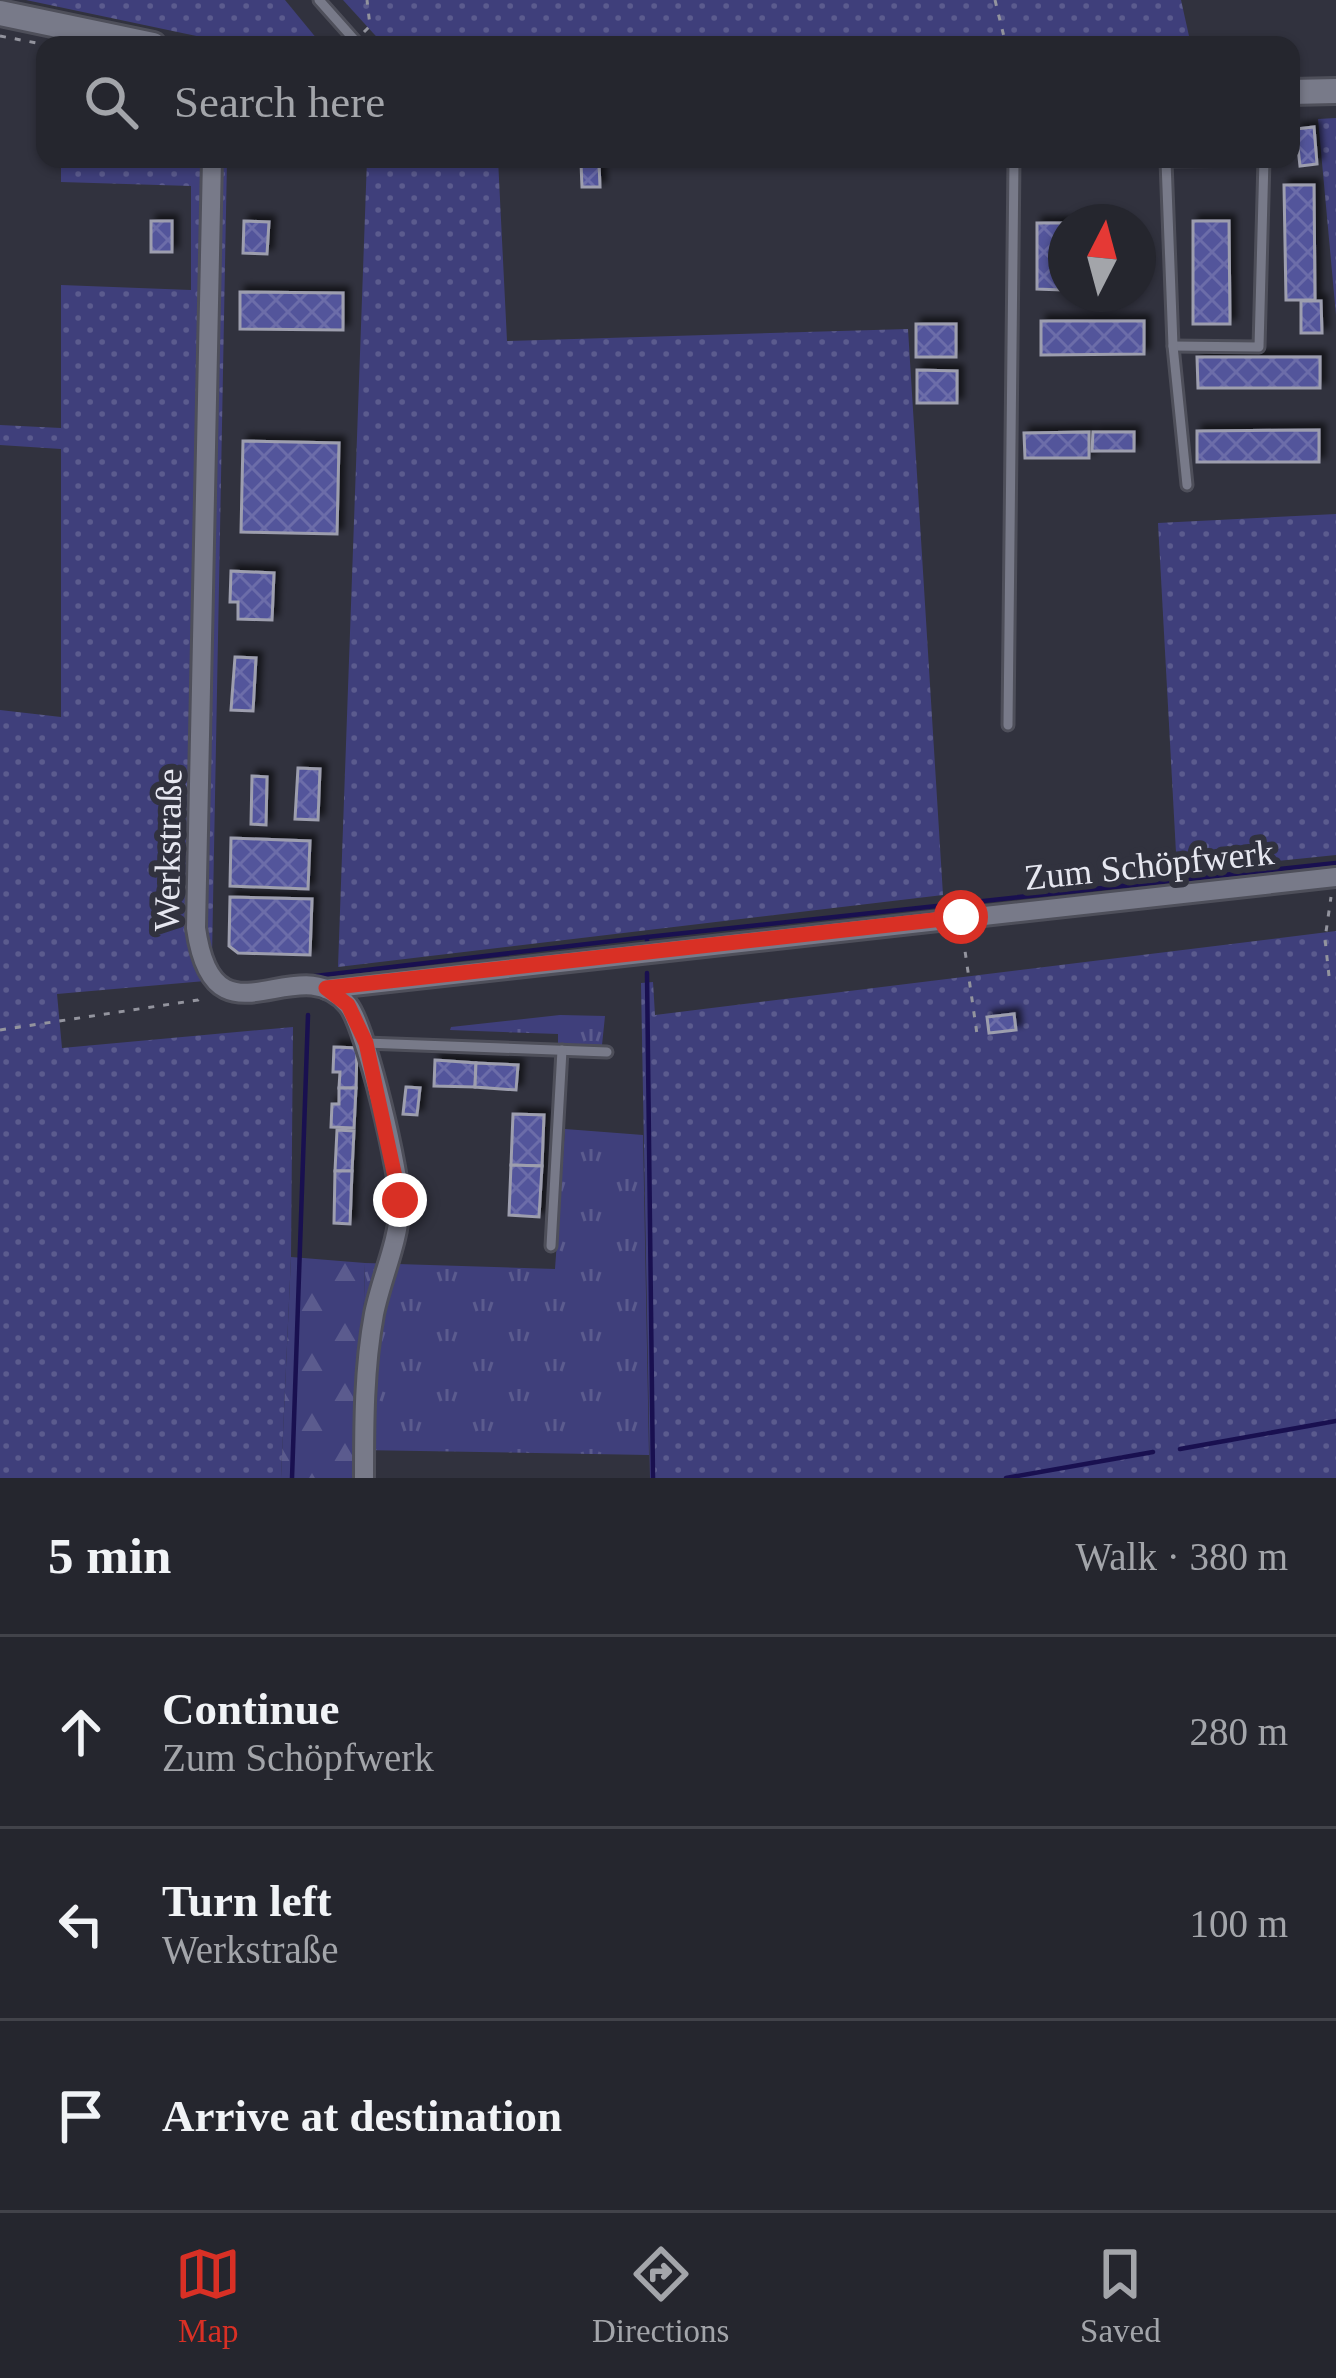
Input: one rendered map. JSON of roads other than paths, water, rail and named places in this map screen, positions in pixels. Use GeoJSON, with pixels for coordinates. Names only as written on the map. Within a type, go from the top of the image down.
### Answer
{"type":"FeatureCollection","features":[{"type":"Feature","properties":{"kind":"street"},"geometry":{"type":"LineString","coordinates":[[0,14],[105,36]]}},
{"type":"Feature","properties":{"kind":"street"},"geometry":{"type":"LineString","coordinates":[[1300,92],[1336,91]]}},
{"type":"Feature","properties":{"kind":"street","name":"Werkstraße"},"geometry":{"type":"LineString","coordinates":[[212,168],[196,928],[200,959],[215,984],[236,992],[326,988]]}},
{"type":"Feature","properties":{"kind":"street","name":"Zum Schöpfwerk"},"geometry":{"type":"LineString","coordinates":[[326,988],[1332,877]]}},
{"type":"Feature","properties":{"kind":"street"},"geometry":{"type":"LineString","coordinates":[[326,988],[348,1005],[366,1043],[400,1200],[374,1315],[366,1379],[364,1478]]}},
{"type":"Feature","properties":{"kind":"lane"},"geometry":{"type":"LineString","coordinates":[[320,0],[350,36]]}},
{"type":"Feature","properties":{"kind":"lane"},"geometry":{"type":"LineString","coordinates":[[1008,725],[1014,168]]}},
{"type":"Feature","properties":{"kind":"lane"},"geometry":{"type":"LineString","coordinates":[[1166,168],[1173,346],[1186,485]]}},
{"type":"Feature","properties":{"kind":"lane"},"geometry":{"type":"LineString","coordinates":[[1173,346],[1259,347],[1264,168]]}},
{"type":"Feature","properties":{"kind":"lane"},"geometry":{"type":"LineString","coordinates":[[366,1043],[607,1052]]}},
{"type":"Feature","properties":{"kind":"lane"},"geometry":{"type":"LineString","coordinates":[[551,1246],[562,1050]]}},
{"type":"Feature","properties":{"kind":"waterway"},"geometry":{"type":"LineString","coordinates":[[647,945],[647,937],[1336,863]]}},
{"type":"Feature","properties":{"kind":"waterway"},"geometry":{"type":"LineString","coordinates":[[307,977],[647,937]]}},
{"type":"Feature","properties":{"kind":"waterway"},"geometry":{"type":"LineString","coordinates":[[647,973],[653,1478]]}},
{"type":"Feature","properties":{"kind":"waterway"},"geometry":{"type":"LineString","coordinates":[[292,1478],[308,1015]]}},
{"type":"Feature","properties":{"kind":"waterway"},"geometry":{"type":"LineString","coordinates":[[1180,1449],[1336,1421]]}},
{"type":"Feature","properties":{"kind":"waterway"},"geometry":{"type":"LineString","coordinates":[[1006,1478],[1153,1452]]}}]}
